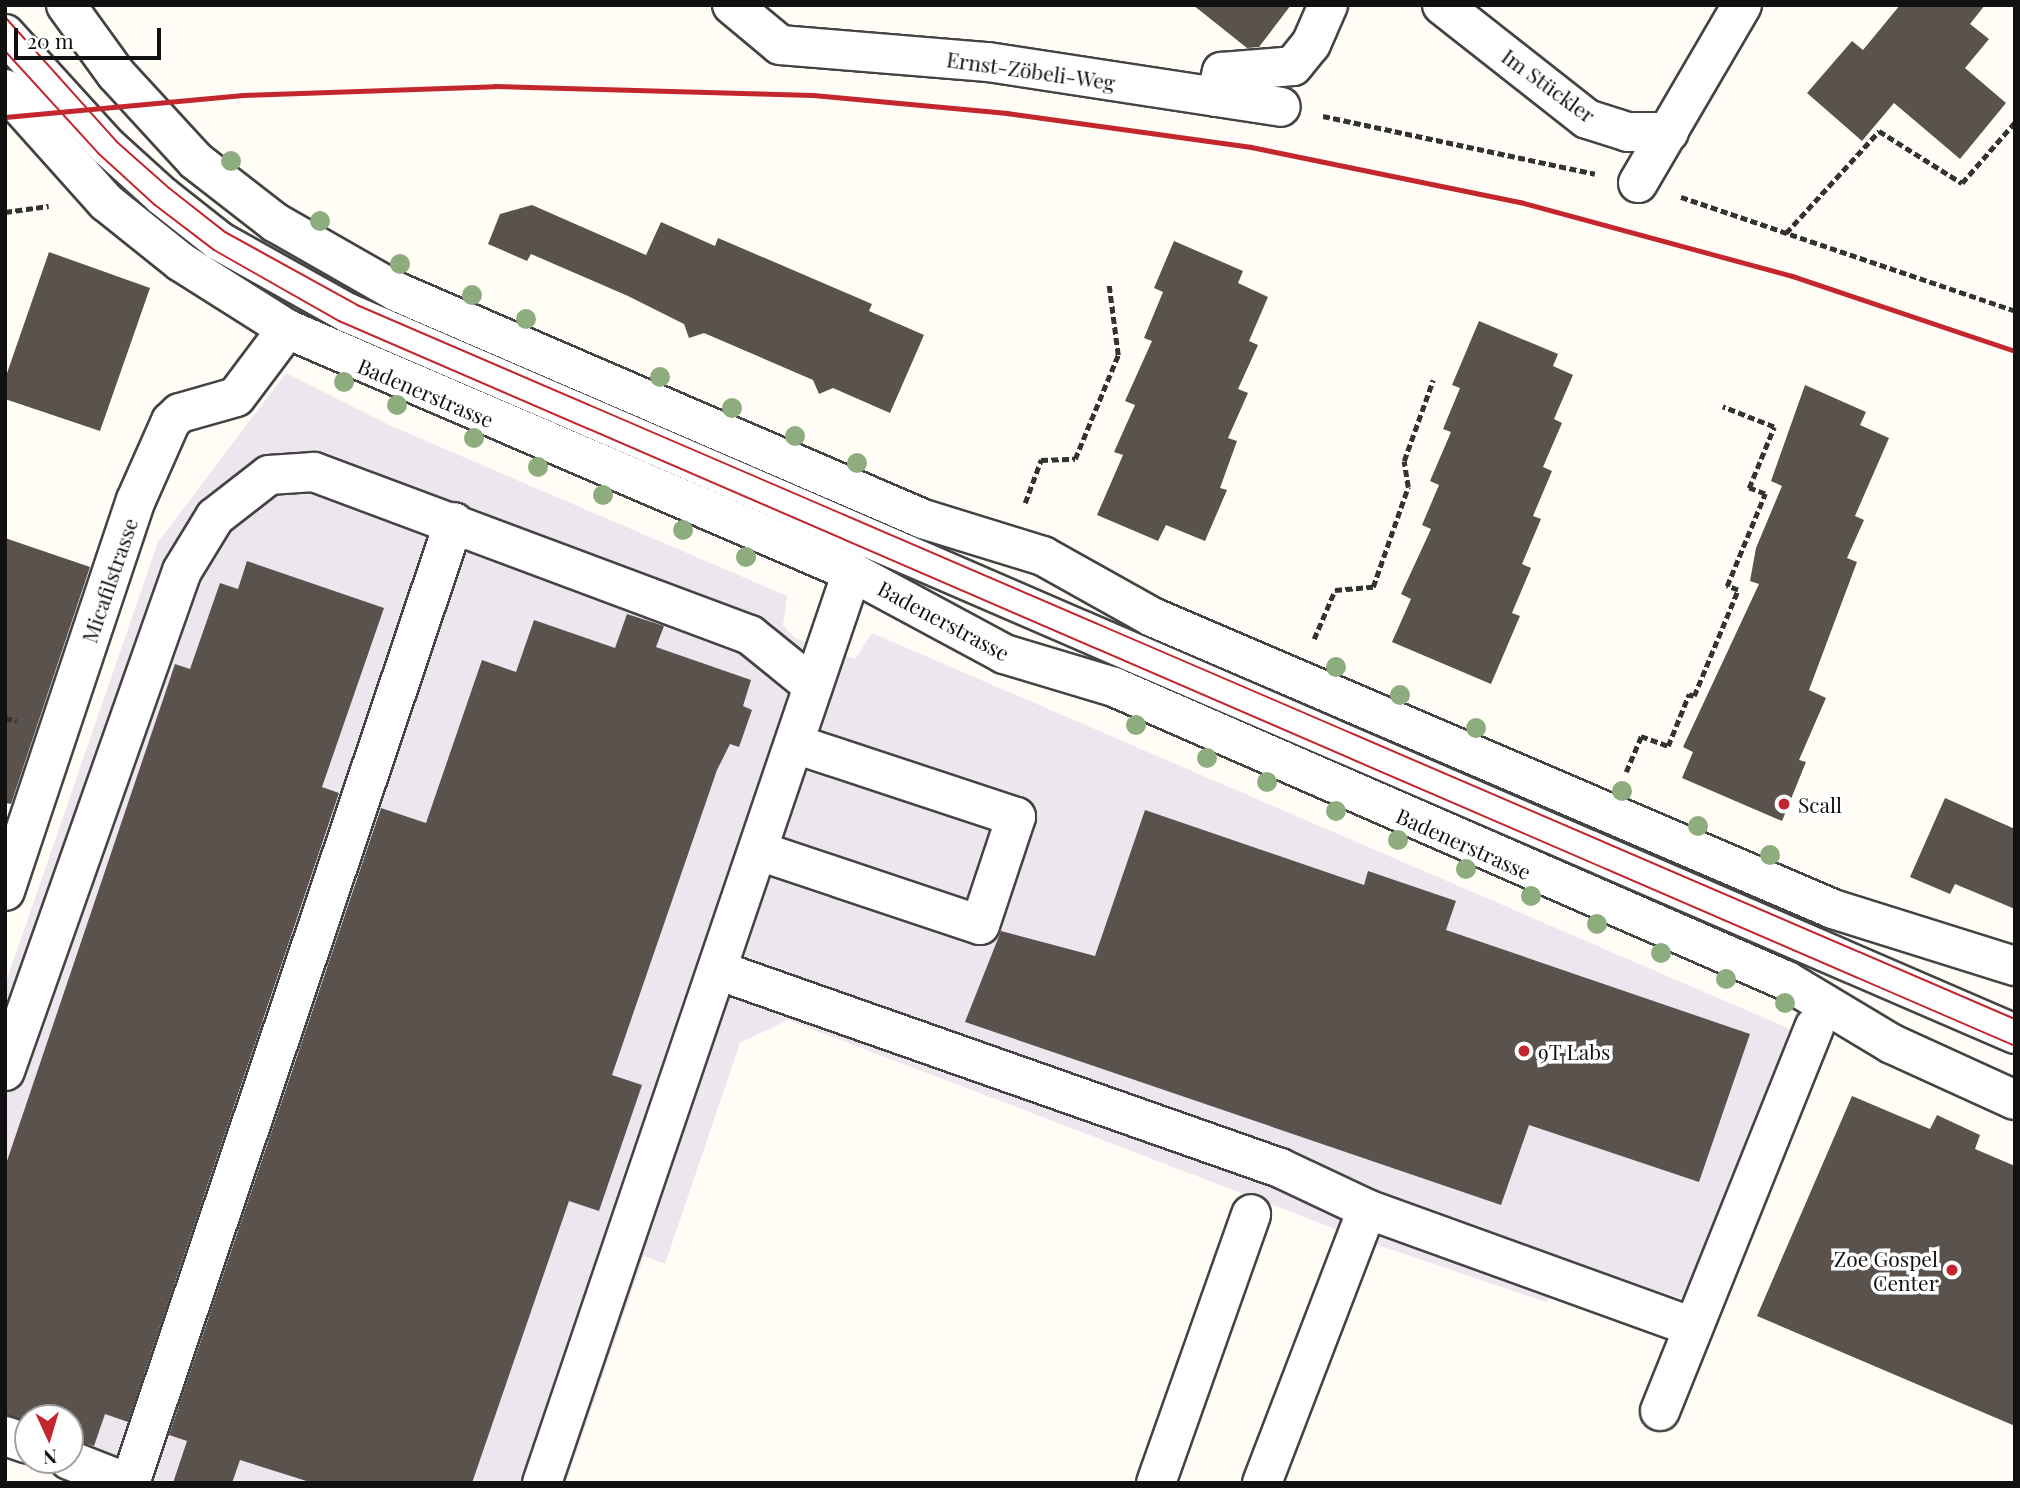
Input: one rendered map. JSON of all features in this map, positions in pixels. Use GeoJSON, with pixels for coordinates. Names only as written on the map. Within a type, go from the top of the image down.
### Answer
{"type":"FeatureCollection","features":[{"type":"Feature","properties":{"kind":"street"},"geometry":{"type":"LineString","coordinates":[[66,5],[116,74],[195,161],[276,223],[397,292],[923,519],[1043,556],[1153,617],[1833,909],[2015,966]]}},
{"type":"Feature","properties":{"kind":"street","name":"Ernst-Zöbeli-Weg"},"geometry":{"type":"LineString","coordinates":[[732,5],[780,45],[988,62],[1281,107]]}},
{"type":"Feature","properties":{"kind":"street"},"geometry":{"type":"LineString","coordinates":[[1216,97],[1222,72],[1293,66],[1311,44],[1328,5]]}},
{"type":"Feature","properties":{"kind":"street","name":"Im Stückler"},"geometry":{"type":"LineString","coordinates":[[1442,5],[1587,119],[1628,132],[1669,132]]}},
{"type":"Feature","properties":{"kind":"street"},"geometry":{"type":"LineString","coordinates":[[1638,183],[1742,5]]}},
{"type":"Feature","properties":{"kind":"street"},"geometry":{"type":"LineString","coordinates":[[5,34],[108,147],[162,196],[219,241],[348,313],[2015,1034]]}},
{"type":"Feature","properties":{"kind":"street","name":"Badenerstrasse"},"geometry":{"type":"LineString","coordinates":[[5,89],[106,202],[181,262],[287,328],[852,572],[1004,654],[1114,687],[1787,981],[1892,1044],[2015,1100]]}},
{"type":"Feature","properties":{"kind":"street","name":"Micafilstrasse"},"geometry":{"type":"LineString","coordinates":[[5,891],[136,500],[170,421],[180,412],[236,397],[287,328]]}},
{"type":"Feature","properties":{"kind":"street"},"geometry":{"type":"LineString","coordinates":[[5,1071],[182,571],[215,517],[269,475],[314,472],[454,522],[750,635],[813,686]]}},
{"type":"Feature","properties":{"kind":"street"},"geometry":{"type":"LineString","coordinates":[[84,1466],[129,1483],[454,522]]}},
{"type":"Feature","properties":{"kind":"street"},"geometry":{"type":"LineString","coordinates":[[541,1483],[720,971],[852,572]]}},
{"type":"Feature","properties":{"kind":"street"},"geometry":{"type":"LineString","coordinates":[[760,851],[980,925],[1016,817],[794,744]]}},
{"type":"Feature","properties":{"kind":"street"},"geometry":{"type":"LineString","coordinates":[[720,971],[1280,1168],[1367,1209],[1693,1327]]}},
{"type":"Feature","properties":{"kind":"street"},"geometry":{"type":"LineString","coordinates":[[1660,1411],[1814,1027]]}},
{"type":"Feature","properties":{"kind":"street"},"geometry":{"type":"LineString","coordinates":[[1262,1483],[1367,1209]]}},
{"type":"Feature","properties":{"kind":"street"},"geometry":{"type":"LineString","coordinates":[[1156,1483],[1251,1214]]}},
{"type":"Feature","properties":{"kind":"path"},"geometry":{"type":"LineString","coordinates":[[1786,233],[1879,131],[1962,183],[2015,122]]}},
{"type":"Feature","properties":{"kind":"path"},"geometry":{"type":"LineString","coordinates":[[5,212],[60,205]]}},
{"type":"Feature","properties":{"kind":"path"},"geometry":{"type":"LineString","coordinates":[[1031,487],[1041,460],[1075,459],[1118,355],[1110,286]]}},
{"type":"Feature","properties":{"kind":"path"},"geometry":{"type":"LineString","coordinates":[[1311,646],[1335,590],[1373,587],[1408,487],[1404,461],[1433,380]]}},
{"type":"Feature","properties":{"kind":"path"},"geometry":{"type":"LineString","coordinates":[[1623,779],[1641,736],[1668,746],[1689,694],[1694,696],[1738,590],[1727,586],[1765,494],[1749,488],[1774,427],[1723,407]]}},
{"type":"Feature","properties":{"kind":"shaded area"},"geometry":{"type":"Polygon","coordinates":[[[286,373],[389,425],[787,596],[783,625],[795,638],[855,659],[872,633],[1797,1032],[1691,1302],[1585,1266],[1546,1302],[1372,1243],[788,1020],[740,1043],[665,1264],[644,1256],[566,1483],[76,1483],[53,1474],[84,1474],[84,1404],[14,1404],[14,1459],[5,1455],[5,985],[158,542],[286,373]]]}},
{"type":"Feature","properties":{"kind":"building"},"geometry":{"type":"Polygon","coordinates":[[[1193,5],[1291,5],[1259,47],[1247,48],[1193,5]]]}},
{"type":"Feature","properties":{"kind":"building"},"geometry":{"type":"Polygon","coordinates":[[[1900,5],[1985,5],[1970,24],[1989,39],[1965,68],[2006,103],[1960,159],[1894,103],[1862,141],[1807,93],[1852,41],[1863,50],[1900,5]]]}},
{"type":"Feature","properties":{"kind":"building"},"geometry":{"type":"Polygon","coordinates":[[[532,205],[646,255],[661,222],[715,246],[718,238],[872,304],[869,311],[924,335],[890,413],[833,388],[819,394],[813,380],[704,333],[689,338],[684,324],[628,296],[531,254],[527,261],[488,244],[500,214],[532,205]]]}},
{"type":"Feature","properties":{"kind":"building"},"geometry":{"type":"Polygon","coordinates":[[[1174,241],[1243,271],[1238,283],[1268,297],[1249,341],[1258,345],[1238,389],[1248,393],[1228,438],[1237,441],[1220,488],[1227,490],[1205,541],[1166,525],[1158,541],[1097,515],[1123,455],[1114,452],[1135,405],[1125,401],[1152,341],[1144,338],[1163,292],[1154,288],[1174,241]]]}},
{"type":"Feature","properties":{"kind":"building"},"geometry":{"type":"Polygon","coordinates":[[[49,252],[150,288],[100,431],[5,399],[5,379],[49,252]]]}},
{"type":"Feature","properties":{"kind":"building"},"geometry":{"type":"Polygon","coordinates":[[[1479,321],[1558,354],[1553,366],[1573,375],[1554,419],[1562,423],[1543,467],[1552,471],[1533,516],[1541,519],[1522,564],[1531,568],[1512,613],[1520,616],[1491,684],[1392,642],[1411,599],[1401,594],[1431,529],[1422,525],[1439,485],[1430,481],[1451,432],[1443,429],[1460,388],[1452,385],[1479,321]]]}},
{"type":"Feature","properties":{"kind":"building"},"geometry":{"type":"Polygon","coordinates":[[[1805,385],[1866,412],[1860,425],[1889,438],[1855,516],[1864,520],[1847,558],[1857,562],[1809,690],[1826,698],[1799,760],[1806,762],[1782,821],[1682,778],[1693,752],[1683,747],[1759,584],[1750,581],[1756,548],[1782,486],[1771,481],[1805,385]]]}},
{"type":"Feature","properties":{"kind":"building"},"geometry":{"type":"Polygon","coordinates":[[[5,538],[90,567],[11,804],[5,803],[5,538]]]}},
{"type":"Feature","properties":{"kind":"building"},"geometry":{"type":"Polygon","coordinates":[[[247,561],[384,608],[322,787],[339,793],[128,1422],[105,1414],[94,1446],[84,1443],[84,1404],[14,1404],[14,1417],[5,1415],[5,1167],[175,664],[190,669],[220,583],[238,589],[247,561]]]}},
{"type":"Feature","properties":{"kind":"building"},"geometry":{"type":"Polygon","coordinates":[[[627,614],[664,626],[656,647],[751,680],[743,706],[752,710],[739,747],[730,744],[717,770],[612,1075],[642,1085],[599,1211],[569,1201],[472,1483],[313,1483],[240,1460],[232,1483],[173,1483],[187,1441],[169,1435],[381,808],[426,823],[482,660],[516,672],[534,620],[615,648],[627,614]]]}},
{"type":"Feature","properties":{"kind":"building"},"geometry":{"type":"Polygon","coordinates":[[[1945,798],[2015,829],[2015,909],[1955,884],[1950,894],[1910,877],[1945,798]]]}},
{"type":"Feature","properties":{"kind":"building"},"geometry":{"type":"Polygon","coordinates":[[[1145,810],[1364,885],[1368,871],[1456,901],[1446,930],[1750,1034],[1699,1182],[1529,1125],[1501,1205],[965,1022],[1001,931],[1095,956],[1145,810]]]}},
{"type":"Feature","properties":{"kind":"building"},"geometry":{"type":"Polygon","coordinates":[[[1852,1096],[1930,1129],[1937,1115],[1980,1135],[1975,1149],[2015,1166],[2015,1426],[1757,1316],[1852,1096]]]}},
{"type":"Feature","properties":{"kind":"tram line"},"geometry":{"type":"LineString","coordinates":[[5,17],[117,142],[169,188],[225,232],[357,305],[2015,1019]]}},
{"type":"Feature","properties":{"kind":"tram line"},"geometry":{"type":"LineString","coordinates":[[5,51],[98,153],[155,205],[214,250],[339,321],[2015,1046]]}},
{"type":"Feature","properties":{"kind":"railway"},"geometry":{"type":"LineString","coordinates":[[5,117],[243,95],[495,86],[813,95],[1007,113],[1251,147],[1520,202],[1792,276],[2015,351]]}},
{"type":"Feature","properties":{"kind":"place","name":"Scall"},"geometry":{"type":"Point","coordinates":[1784,804]}},
{"type":"Feature","properties":{"kind":"place","name":"9T Labs"},"geometry":{"type":"Point","coordinates":[1524,1051]}},
{"type":"Feature","properties":{"kind":"place","name":"Zoe Gospel Center"},"geometry":{"type":"Point","coordinates":[1952,1270]}}]}
